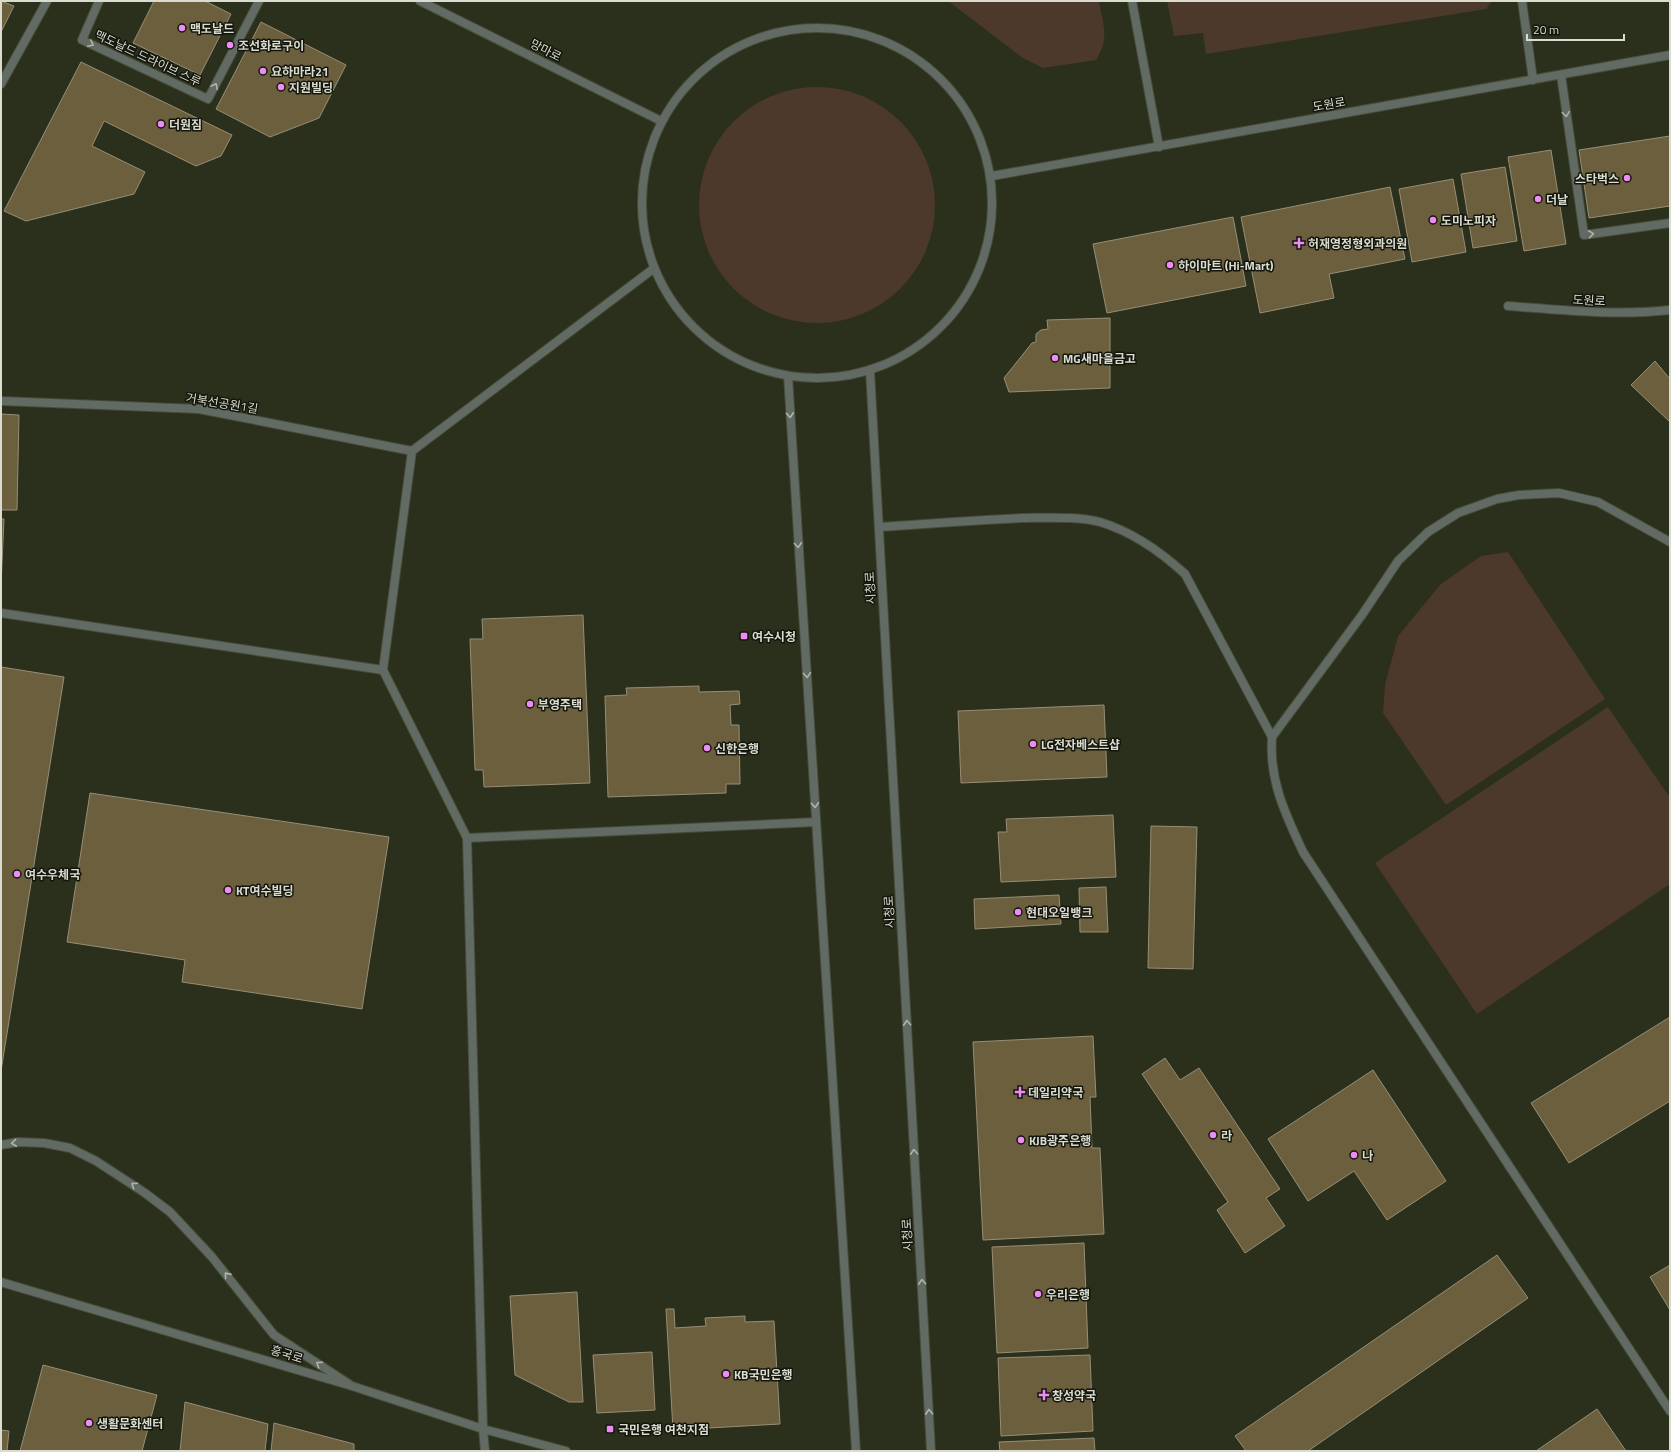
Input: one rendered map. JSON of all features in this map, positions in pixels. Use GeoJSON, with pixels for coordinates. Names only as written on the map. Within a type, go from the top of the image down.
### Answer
{"type":"FeatureCollection","features":[{"type":"Feature","properties":{"kind":"street"},"geometry":{"type":"LineString","coordinates":[[1,84],[47,1]]}},
{"type":"Feature","properties":{"kind":"street","name":"맥도날드 드라이브 스루"},"geometry":{"type":"LineString","coordinates":[[99,1],[82,40],[208,99],[259,1]]}},
{"type":"Feature","properties":{"kind":"street","name":"망마로"},"geometry":{"type":"LineString","coordinates":[[420,1],[661,122]]}},
{"type":"Feature","properties":{"kind":"street"},"geometry":{"type":"LineString","coordinates":[[1132,1],[1159,147]]}},
{"type":"Feature","properties":{"kind":"street"},"geometry":{"type":"LineString","coordinates":[[1522,1],[1533,80]]}},
{"type":"Feature","properties":{"kind":"street"},"geometry":{"type":"LineString","coordinates":[[801,28],[846,30],[888,42],[926,65],[957,96],[979,134],[992,176],[993,218],[985,259],[967,296],[941,328],[908,354],[870,371],[829,379],[788,376],[745,363],[707,340],[676,308],[653,269],[642,227],[641,191],[648,155],[661,122],[696,75],[745,43],[801,28]]}},
{"type":"Feature","properties":{"kind":"street","name":"도원로"},"geometry":{"type":"LineString","coordinates":[[992,176],[1670,55]]}},
{"type":"Feature","properties":{"kind":"street"},"geometry":{"type":"LineString","coordinates":[[1561,75],[1584,235],[1670,223]]}},
{"type":"Feature","properties":{"kind":"street"},"geometry":{"type":"LineString","coordinates":[[485,1451],[483,1429],[467,838],[383,670],[412,451],[653,269]]}},
{"type":"Feature","properties":{"kind":"street","name":"도원로"},"geometry":{"type":"LineString","coordinates":[[1508,306],[1594,313],[1640,313],[1670,310]]}},
{"type":"Feature","properties":{"kind":"street","name":"시청로"},"geometry":{"type":"LineString","coordinates":[[870,371],[931,1451]]}},
{"type":"Feature","properties":{"kind":"street"},"geometry":{"type":"LineString","coordinates":[[788,376],[856,1451]]}},
{"type":"Feature","properties":{"kind":"street","name":"거북선공원1길"},"geometry":{"type":"LineString","coordinates":[[1,402],[28,401],[199,409],[412,451]]}},
{"type":"Feature","properties":{"kind":"street"},"geometry":{"type":"LineString","coordinates":[[1670,542],[1598,502],[1559,493],[1519,495],[1497,499],[1458,513],[1428,532],[1398,561],[1362,615],[1272,737],[1270,757],[1273,778],[1287,817],[1303,852],[1670,1411]]}},
{"type":"Feature","properties":{"kind":"street"},"geometry":{"type":"LineString","coordinates":[[879,527],[997,519],[1060,518],[1099,522],[1134,536],[1164,556],[1185,574],[1272,737]]}},
{"type":"Feature","properties":{"kind":"street"},"geometry":{"type":"LineString","coordinates":[[1,613],[383,670]]}},
{"type":"Feature","properties":{"kind":"street"},"geometry":{"type":"LineString","coordinates":[[467,838],[816,822]]}},
{"type":"Feature","properties":{"kind":"street"},"geometry":{"type":"LineString","coordinates":[[1,1145],[18,1142],[44,1143],[70,1148],[96,1161],[133,1185],[170,1212],[212,1257],[274,1334],[352,1386]]}},
{"type":"Feature","properties":{"kind":"street","name":"흥국로"},"geometry":{"type":"LineString","coordinates":[[1,1282],[352,1386],[483,1429],[566,1451]]}},
{"type":"Feature","properties":{"kind":"shaded area"},"geometry":{"type":"Polygon","coordinates":[[[948,1],[1099,1],[1104,24],[1103,45],[1096,60],[1043,68],[1023,58],[948,1]]]}},
{"type":"Feature","properties":{"kind":"shaded area"},"geometry":{"type":"Polygon","coordinates":[[[1167,1],[1492,1],[1486,9],[1206,54],[1203,33],[1174,36],[1167,1]]]}},
{"type":"Feature","properties":{"kind":"shaded area"},"geometry":{"type":"Polygon","coordinates":[[[805,87],[829,87],[851,92],[873,101],[883,106],[901,121],[916,139],[926,160],[933,182],[935,205],[933,228],[926,250],[916,271],[901,289],[883,304],[851,318],[829,323],[805,323],[783,318],[751,304],[725,280],[718,271],[704,239],[699,217],[699,193],[704,171],[718,139],[742,113],[751,106],[783,92],[805,87]]]}},
{"type":"Feature","properties":{"kind":"shaded area"},"geometry":{"type":"Polygon","coordinates":[[[1508,552],[1605,699],[1446,805],[1383,713],[1385,685],[1398,636],[1441,584],[1481,556],[1508,552]]]}},
{"type":"Feature","properties":{"kind":"shaded area"},"geometry":{"type":"Polygon","coordinates":[[[1608,707],[1670,798],[1670,884],[1477,1014],[1375,863],[1608,707]]]}},
{"type":"Feature","properties":{"kind":"building"},"geometry":{"type":"Polygon","coordinates":[[[1,1],[14,6],[1,32],[1,1]]]}},
{"type":"Feature","properties":{"kind":"building","name":"맥도날드"},"geometry":{"type":"Polygon","coordinates":[[[154,1],[205,1],[231,14],[200,75],[133,43],[154,1]]]}},
{"type":"Feature","properties":{"kind":"building","name":"지원빌딩"},"geometry":{"type":"Polygon","coordinates":[[[261,22],[346,65],[319,118],[270,137],[216,109],[261,22]]]}},
{"type":"Feature","properties":{"kind":"building"},"geometry":{"type":"Polygon","coordinates":[[[81,62],[232,135],[221,156],[196,166],[104,121],[92,146],[145,172],[134,194],[26,221],[4,211],[81,62]]]}},
{"type":"Feature","properties":{"kind":"building","name":"스타벅스"},"geometry":{"type":"Polygon","coordinates":[[[1670,136],[1670,206],[1589,218],[1579,150],[1670,136]]]}},
{"type":"Feature","properties":{"kind":"building"},"geometry":{"type":"Polygon","coordinates":[[[1551,150],[1566,244],[1524,251],[1508,157],[1551,150]]]}},
{"type":"Feature","properties":{"kind":"building"},"geometry":{"type":"Polygon","coordinates":[[[1505,167],[1517,241],[1473,248],[1461,174],[1505,167]]]}},
{"type":"Feature","properties":{"kind":"building"},"geometry":{"type":"Polygon","coordinates":[[[1453,179],[1466,252],[1412,262],[1399,189],[1453,179]]]}},
{"type":"Feature","properties":{"kind":"building"},"geometry":{"type":"Polygon","coordinates":[[[1390,187],[1405,259],[1329,274],[1334,298],[1260,313],[1241,217],[1390,187]]]}},
{"type":"Feature","properties":{"kind":"building","name":"하이마트 (Hi-Mart)"},"geometry":{"type":"Polygon","coordinates":[[[1233,217],[1246,286],[1107,313],[1093,244],[1233,217]]]}},
{"type":"Feature","properties":{"kind":"building"},"geometry":{"type":"Polygon","coordinates":[[[1110,318],[1110,388],[1009,392],[1004,378],[1032,343],[1036,342],[1036,334],[1041,330],[1048,329],[1047,320],[1110,318]]]}},
{"type":"Feature","properties":{"kind":"building"},"geometry":{"type":"Polygon","coordinates":[[[1655,361],[1670,379],[1670,422],[1631,385],[1655,361]]]}},
{"type":"Feature","properties":{"kind":"building"},"geometry":{"type":"Polygon","coordinates":[[[1,414],[19,415],[17,510],[1,510],[1,414]]]}},
{"type":"Feature","properties":{"kind":"building"},"geometry":{"type":"Polygon","coordinates":[[[1,519],[4,519],[1,585],[1,519]]]}},
{"type":"Feature","properties":{"kind":"building","name":"부영주택"},"geometry":{"type":"Polygon","coordinates":[[[583,615],[590,783],[484,787],[483,770],[475,770],[470,639],[483,639],[482,619],[583,615]]]}},
{"type":"Feature","properties":{"kind":"building","name":"여수우체국"},"geometry":{"type":"Polygon","coordinates":[[[1,667],[64,677],[1,1071],[1,667]]]}},
{"type":"Feature","properties":{"kind":"building"},"geometry":{"type":"Polygon","coordinates":[[[699,686],[699,692],[739,691],[740,704],[730,705],[731,725],[739,725],[740,784],[726,784],[726,793],[608,797],[605,696],[627,695],[626,688],[699,686]]]}},
{"type":"Feature","properties":{"kind":"building","name":"LG전자베스트샵"},"geometry":{"type":"Polygon","coordinates":[[[1104,705],[1107,777],[961,783],[958,711],[1104,705]]]}},
{"type":"Feature","properties":{"kind":"building","name":"KT여수빌딩"},"geometry":{"type":"Polygon","coordinates":[[[90,793],[389,837],[362,1009],[182,982],[185,960],[67,942],[90,793]]]}},
{"type":"Feature","properties":{"kind":"building"},"geometry":{"type":"Polygon","coordinates":[[[1113,815],[1116,877],[1001,882],[998,832],[1007,832],[1006,819],[1113,815]]]}},
{"type":"Feature","properties":{"kind":"building"},"geometry":{"type":"Polygon","coordinates":[[[1151,826],[1197,827],[1193,969],[1148,968],[1151,826]]]}},
{"type":"Feature","properties":{"kind":"building"},"geometry":{"type":"Polygon","coordinates":[[[1106,887],[1108,932],[1080,932],[1079,888],[1106,887]]]}},
{"type":"Feature","properties":{"kind":"building","name":"현대오일뱅크"},"geometry":{"type":"Polygon","coordinates":[[[1059,895],[1061,924],[975,929],[974,899],[1059,895]]]}},
{"type":"Feature","properties":{"kind":"building"},"geometry":{"type":"Polygon","coordinates":[[[1670,1017],[1670,1101],[1569,1163],[1531,1103],[1670,1017]]]}},
{"type":"Feature","properties":{"kind":"building"},"geometry":{"type":"Polygon","coordinates":[[[1093,1036],[1096,1097],[1090,1097],[1092,1148],[1100,1148],[1104,1234],[983,1240],[973,1042],[1093,1036]]]}},
{"type":"Feature","properties":{"kind":"building","name":"라"},"geometry":{"type":"Polygon","coordinates":[[[1165,1058],[1180,1080],[1199,1068],[1280,1189],[1266,1198],[1285,1226],[1245,1253],[1217,1210],[1228,1202],[1142,1074],[1165,1058]]]}},
{"type":"Feature","properties":{"kind":"building","name":"나"},"geometry":{"type":"Polygon","coordinates":[[[1373,1070],[1446,1181],[1387,1220],[1354,1171],[1308,1201],[1268,1139],[1373,1070]]]}},
{"type":"Feature","properties":{"kind":"building"},"geometry":{"type":"Polygon","coordinates":[[[1084,1243],[1088,1348],[997,1353],[992,1247],[1084,1243]]]}},
{"type":"Feature","properties":{"kind":"building"},"geometry":{"type":"Polygon","coordinates":[[[1497,1255],[1528,1298],[1308,1451],[1246,1451],[1235,1436],[1497,1255]]]}},
{"type":"Feature","properties":{"kind":"building"},"geometry":{"type":"Polygon","coordinates":[[[1670,1265],[1670,1310],[1650,1277],[1670,1265]]]}},
{"type":"Feature","properties":{"kind":"building"},"geometry":{"type":"Polygon","coordinates":[[[577,1292],[583,1402],[569,1402],[515,1375],[510,1296],[577,1292]]]}},
{"type":"Feature","properties":{"kind":"building"},"geometry":{"type":"Polygon","coordinates":[[[666,1309],[674,1309],[675,1328],[706,1326],[705,1318],[745,1316],[745,1322],[774,1321],[780,1424],[673,1430],[666,1309]]]}},
{"type":"Feature","properties":{"kind":"building"},"geometry":{"type":"Polygon","coordinates":[[[652,1352],[655,1410],[597,1413],[593,1355],[652,1352]]]}},
{"type":"Feature","properties":{"kind":"building"},"geometry":{"type":"Polygon","coordinates":[[[1090,1355],[1093,1431],[1001,1436],[998,1358],[1090,1355]]]}},
{"type":"Feature","properties":{"kind":"building","name":"생활문화센터"},"geometry":{"type":"Polygon","coordinates":[[[43,1365],[157,1395],[142,1451],[20,1451],[43,1365]]]}},
{"type":"Feature","properties":{"kind":"building"},"geometry":{"type":"Polygon","coordinates":[[[185,1402],[268,1424],[265,1451],[180,1451],[185,1402]]]}},
{"type":"Feature","properties":{"kind":"building"},"geometry":{"type":"Polygon","coordinates":[[[1597,1409],[1626,1451],[1536,1451],[1597,1409]]]}},
{"type":"Feature","properties":{"kind":"building"},"geometry":{"type":"Polygon","coordinates":[[[274,1423],[354,1444],[354,1451],[271,1451],[274,1423]]]}},
{"type":"Feature","properties":{"kind":"building"},"geometry":{"type":"Polygon","coordinates":[[[1,1430],[9,1431],[7,1451],[1,1451],[1,1430]]]}},
{"type":"Feature","properties":{"kind":"building"},"geometry":{"type":"Polygon","coordinates":[[[1094,1438],[1095,1451],[1000,1451],[999,1442],[1094,1438]]]}},
{"type":"Feature","properties":{"kind":"place","name":"맥도날드"},"geometry":{"type":"Point","coordinates":[182,28]}},
{"type":"Feature","properties":{"kind":"place","name":"조선화로구이"},"geometry":{"type":"Point","coordinates":[230,45]}},
{"type":"Feature","properties":{"kind":"place","name":"요하마라21"},"geometry":{"type":"Point","coordinates":[263,71]}},
{"type":"Feature","properties":{"kind":"place","name":"지원빌딩"},"geometry":{"type":"Point","coordinates":[281,87]}},
{"type":"Feature","properties":{"kind":"place","name":"더원짐"},"geometry":{"type":"Point","coordinates":[161,124]}},
{"type":"Feature","properties":{"kind":"place","name":"스타벅스"},"geometry":{"type":"Point","coordinates":[1627,178]}},
{"type":"Feature","properties":{"kind":"place","name":"더날"},"geometry":{"type":"Point","coordinates":[1538,199]}},
{"type":"Feature","properties":{"kind":"place","name":"도미노피자"},"geometry":{"type":"Point","coordinates":[1433,220]}},
{"type":"Feature","properties":{"kind":"place","name":"허재영정형외과의원"},"geometry":{"type":"Point","coordinates":[1299,243]}},
{"type":"Feature","properties":{"kind":"place","name":"하이마트 (Hi-Mart)"},"geometry":{"type":"Point","coordinates":[1170,265]}},
{"type":"Feature","properties":{"kind":"place","name":"MG새마을금고"},"geometry":{"type":"Point","coordinates":[1055,358]}},
{"type":"Feature","properties":{"kind":"place","name":"여수시청"},"geometry":{"type":"Point","coordinates":[744,636]}},
{"type":"Feature","properties":{"kind":"place","name":"부영주택"},"geometry":{"type":"Point","coordinates":[530,704]}},
{"type":"Feature","properties":{"kind":"place","name":"LG전자베스트샵"},"geometry":{"type":"Point","coordinates":[1033,744]}},
{"type":"Feature","properties":{"kind":"place","name":"신한은행"},"geometry":{"type":"Point","coordinates":[707,748]}},
{"type":"Feature","properties":{"kind":"place","name":"여수우체국"},"geometry":{"type":"Point","coordinates":[17,874]}},
{"type":"Feature","properties":{"kind":"place","name":"KT여수빌딩"},"geometry":{"type":"Point","coordinates":[228,890]}},
{"type":"Feature","properties":{"kind":"place","name":"현대오일뱅크"},"geometry":{"type":"Point","coordinates":[1018,912]}},
{"type":"Feature","properties":{"kind":"place","name":"데일리약국"},"geometry":{"type":"Point","coordinates":[1020,1092]}},
{"type":"Feature","properties":{"kind":"place","name":"라"},"geometry":{"type":"Point","coordinates":[1213,1135]}},
{"type":"Feature","properties":{"kind":"place","name":"KJB광주은행"},"geometry":{"type":"Point","coordinates":[1021,1140]}},
{"type":"Feature","properties":{"kind":"place","name":"나"},"geometry":{"type":"Point","coordinates":[1354,1155]}},
{"type":"Feature","properties":{"kind":"place","name":"우리은행"},"geometry":{"type":"Point","coordinates":[1038,1294]}},
{"type":"Feature","properties":{"kind":"place","name":"KB국민은행"},"geometry":{"type":"Point","coordinates":[726,1374]}},
{"type":"Feature","properties":{"kind":"place","name":"창성약국"},"geometry":{"type":"Point","coordinates":[1044,1395]}},
{"type":"Feature","properties":{"kind":"place","name":"생활문화센터"},"geometry":{"type":"Point","coordinates":[89,1423]}},
{"type":"Feature","properties":{"kind":"place","name":"국민은행 여천지점"},"geometry":{"type":"Point","coordinates":[610,1429]}}]}
